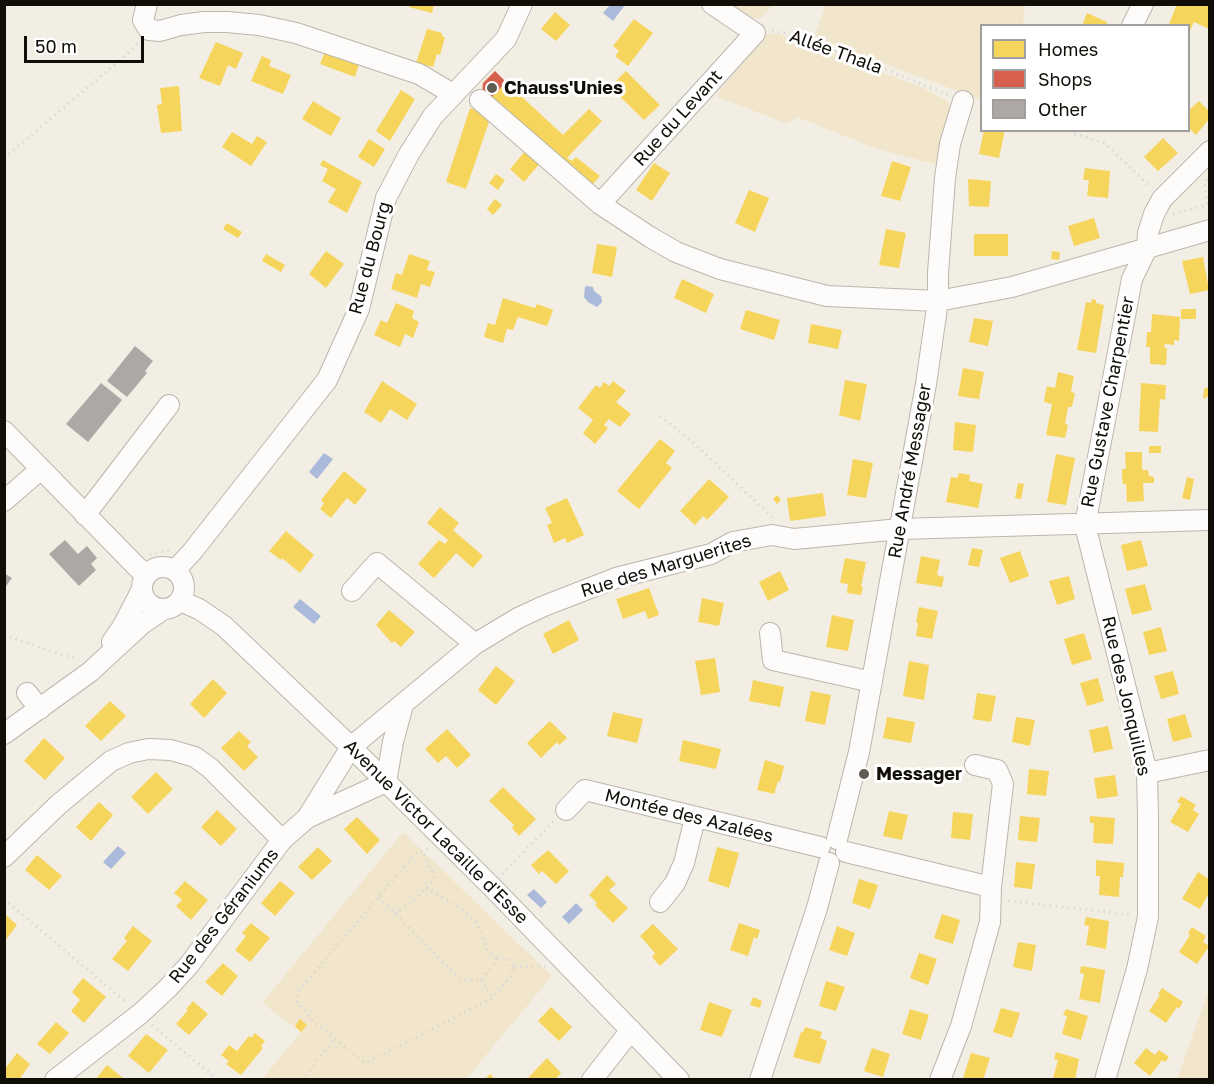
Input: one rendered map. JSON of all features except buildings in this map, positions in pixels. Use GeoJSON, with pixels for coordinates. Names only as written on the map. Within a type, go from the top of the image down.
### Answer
{"type":"FeatureCollection","features":[{"type":"Feature","properties":{"kind":"street"},"geometry":{"type":"LineString","coordinates":[[147,4],[143,20],[149,30],[160,31],[204,22],[259,25],[296,33],[419,74],[453,94]]}},
{"type":"Feature","properties":{"kind":"street","name":"Rue du Bourg"},"geometry":{"type":"LineString","coordinates":[[175,570],[192,552],[327,380],[358,309],[386,198],[419,136],[433,116],[506,39],[522,4]]}},
{"type":"Feature","properties":{"kind":"street"},"geometry":{"type":"LineString","coordinates":[[712,4],[755,33]]}},
{"type":"Feature","properties":{"kind":"street"},"geometry":{"type":"LineString","coordinates":[[1132,24],[1143,4]]}},
{"type":"Feature","properties":{"kind":"street","name":"Rue du Levant"},"geometry":{"type":"LineString","coordinates":[[600,204],[755,33]]}},
{"type":"Feature","properties":{"kind":"street"},"geometry":{"type":"LineString","coordinates":[[480,100],[600,204],[676,252],[720,269],[827,296],[938,301],[1012,287],[1209,230]]}},
{"type":"Feature","properties":{"kind":"street","name":"Rue André Messager"},"geometry":{"type":"LineString","coordinates":[[760,1080],[817,908],[859,752],[926,384],[938,301],[945,178],[950,144],[963,100]]}},
{"type":"Feature","properties":{"kind":"street"},"geometry":{"type":"LineString","coordinates":[[1158,207],[1209,151]]}},
{"type":"Feature","properties":{"kind":"street","name":"Rue Gustave Charpentier"},"geometry":{"type":"LineString","coordinates":[[1085,525],[1132,279],[1147,248],[1148,233],[1158,207]]}},
{"type":"Feature","properties":{"kind":"street","name":"Rue Gustave Charpentier"},"geometry":{"type":"LineString","coordinates":[[1117,256],[1132,279]]}},
{"type":"Feature","properties":{"kind":"street"},"geometry":{"type":"LineString","coordinates":[[85,514],[169,405]]}},
{"type":"Feature","properties":{"kind":"street"},"geometry":{"type":"LineString","coordinates":[[4,431],[85,514],[141,577],[143,596],[151,606],[172,605]]}},
{"type":"Feature","properties":{"kind":"street"},"geometry":{"type":"LineString","coordinates":[[4,501],[41,469]]}},
{"type":"Feature","properties":{"kind":"street","name":"Rue des Marguerites"},"geometry":{"type":"LineString","coordinates":[[351,747],[475,644],[518,618],[616,578],[711,554],[733,542],[772,536],[794,539],[900,530],[1209,520]]}},
{"type":"Feature","properties":{"kind":"street","name":"Rue des Jonquilles"},"geometry":{"type":"LineString","coordinates":[[1085,525],[1146,773],[1149,917],[1137,969],[1105,1080]]}},
{"type":"Feature","properties":{"kind":"street"},"geometry":{"type":"LineString","coordinates":[[352,591],[376,563],[475,644]]}},
{"type":"Feature","properties":{"kind":"street"},"geometry":{"type":"LineString","coordinates":[[4,734],[40,708],[123,626],[141,577],[152,569],[160,567],[175,570],[184,580],[183,595],[172,605],[84,665]]}},
{"type":"Feature","properties":{"kind":"street","name":"Avenue Victor Lacaille d'Esse"},"geometry":{"type":"LineString","coordinates":[[172,605],[199,609],[224,626],[351,747],[492,887],[679,1080]]}},
{"type":"Feature","properties":{"kind":"street"},"geometry":{"type":"LineString","coordinates":[[770,633],[773,660],[872,682]]}},
{"type":"Feature","properties":{"kind":"street"},"geometry":{"type":"LineString","coordinates":[[27,693],[40,708]]}},
{"type":"Feature","properties":{"kind":"street"},"geometry":{"type":"LineString","coordinates":[[386,782],[403,705]]}},
{"type":"Feature","properties":{"kind":"street","name":"Rue des Géraniums"},"geometry":{"type":"LineString","coordinates":[[307,818],[351,747]]}},
{"type":"Feature","properties":{"kind":"street"},"geometry":{"type":"LineString","coordinates":[[4,857],[58,805],[111,761],[129,753],[148,749],[171,750],[195,757],[210,768],[282,840]]}},
{"type":"Feature","properties":{"kind":"street"},"geometry":{"type":"LineString","coordinates":[[1146,773],[1209,760]]}},
{"type":"Feature","properties":{"kind":"street"},"geometry":{"type":"LineString","coordinates":[[940,1080],[961,1026],[990,922],[1003,784],[997,770],[975,765]]}},
{"type":"Feature","properties":{"kind":"street","name":"Rue des Géraniums"},"geometry":{"type":"LineString","coordinates":[[55,1080],[140,1014],[167,989],[189,964],[282,840],[307,818],[386,782]]}},
{"type":"Feature","properties":{"kind":"street","name":"Montée des Azalées"},"geometry":{"type":"LineString","coordinates":[[566,810],[585,790],[833,850],[991,893]]}},
{"type":"Feature","properties":{"kind":"street"},"geometry":{"type":"LineString","coordinates":[[660,902],[675,882],[684,863],[695,818]]}},
{"type":"Feature","properties":{"kind":"street"},"geometry":{"type":"LineString","coordinates":[[592,1080],[631,1030]]}},
{"type":"Feature","properties":{"kind":"path"},"geometry":{"type":"LineString","coordinates":[[4,158],[127,54],[149,30]]}},
{"type":"Feature","properties":{"kind":"path","name":"Allée Thala"},"geometry":{"type":"LineString","coordinates":[[755,33],[769,30],[785,33],[963,100]]}},
{"type":"Feature","properties":{"kind":"path"},"geometry":{"type":"LineString","coordinates":[[1069,132],[1105,143],[1164,217],[1208,207],[1205,185],[1209,170]]}},
{"type":"Feature","properties":{"kind":"path"},"geometry":{"type":"LineString","coordinates":[[1088,138],[1090,132]]}},
{"type":"Feature","properties":{"kind":"path"},"geometry":{"type":"LineString","coordinates":[[660,416],[696,445],[794,539]]}},
{"type":"Feature","properties":{"kind":"path"},"geometry":{"type":"LineString","coordinates":[[141,577],[140,559],[169,550],[177,543]]}},
{"type":"Feature","properties":{"kind":"path"},"geometry":{"type":"LineString","coordinates":[[4,635],[66,656],[84,665]]}},
{"type":"Feature","properties":{"kind":"path"},"geometry":{"type":"LineString","coordinates":[[492,887],[500,876],[566,810]]}},
{"type":"Feature","properties":{"kind":"path"},"geometry":{"type":"LineString","coordinates":[[440,837],[428,849],[416,854],[297,993],[297,1002],[314,1022],[365,1063],[493,998],[512,974],[514,967],[509,959],[498,960],[481,980]]}},
{"type":"Feature","properties":{"kind":"path"},"geometry":{"type":"LineString","coordinates":[[394,913],[413,902],[434,877],[423,852]]}},
{"type":"Feature","properties":{"kind":"path"},"geometry":{"type":"LineString","coordinates":[[426,888],[465,911],[477,923],[487,949],[498,960]]}},
{"type":"Feature","properties":{"kind":"path"},"geometry":{"type":"LineString","coordinates":[[991,893],[1149,917]]}},
{"type":"Feature","properties":{"kind":"path"},"geometry":{"type":"LineString","coordinates":[[379,897],[460,979],[481,980]]}},
{"type":"Feature","properties":{"kind":"path"},"geometry":{"type":"LineString","coordinates":[[4,900],[218,1080]]}},
{"type":"Feature","properties":{"kind":"path"},"geometry":{"type":"LineString","coordinates":[[514,967],[548,966],[559,956]]}},
{"type":"Feature","properties":{"kind":"path"},"geometry":{"type":"LineString","coordinates":[[481,980],[493,998]]}},
{"type":"Feature","properties":{"kind":"path"},"geometry":{"type":"LineString","coordinates":[[302,1080],[334,1039]]}},
{"type":"Feature","properties":{"kind":"shaded area"},"geometry":{"type":"Polygon","coordinates":[[[727,5],[773,5],[762,17],[749,19],[727,5]]]}},
{"type":"Feature","properties":{"kind":"shaded area"},"geometry":{"type":"Polygon","coordinates":[[[826,5],[1025,5],[1023,24],[980,24],[980,100],[814,37],[826,5]]]}},
{"type":"Feature","properties":{"kind":"shaded area"},"geometry":{"type":"Polygon","coordinates":[[[770,33],[782,35],[866,66],[923,88],[946,100],[952,107],[938,165],[877,149],[797,117],[787,124],[716,96],[762,37],[770,33]]]}},
{"type":"Feature","properties":{"kind":"shaded area"},"geometry":{"type":"Polygon","coordinates":[[[403,832],[552,976],[466,1079],[262,1079],[301,1032],[262,1003],[403,832]]]}},
{"type":"Feature","properties":{"kind":"shaded area"},"geometry":{"type":"Polygon","coordinates":[[[1209,991],[1209,1079],[1177,1079],[1207,995],[1209,991]]]}},
{"type":"Feature","properties":{"kind":"water"},"geometry":{"type":"Polygon","coordinates":[[[610,5],[625,5],[613,21],[603,13],[610,5]]]}},
{"type":"Feature","properties":{"kind":"water"},"geometry":{"type":"Polygon","coordinates":[[[587,286],[593,287],[594,291],[601,296],[602,302],[597,307],[584,297],[587,286]]]}},
{"type":"Feature","properties":{"kind":"water"},"geometry":{"type":"Polygon","coordinates":[[[324,453],[333,459],[317,479],[309,472],[324,453]]]}},
{"type":"Feature","properties":{"kind":"water"},"geometry":{"type":"Polygon","coordinates":[[[300,599],[321,616],[314,624],[293,607],[300,599]]]}},
{"type":"Feature","properties":{"kind":"water"},"geometry":{"type":"Polygon","coordinates":[[[118,846],[126,853],[111,869],[103,862],[118,846]]]}},
{"type":"Feature","properties":{"kind":"water"},"geometry":{"type":"Polygon","coordinates":[[[534,889],[547,902],[541,908],[527,895],[534,889]]]}},
{"type":"Feature","properties":{"kind":"water"},"geometry":{"type":"Polygon","coordinates":[[[576,903],[583,910],[569,924],[562,917],[576,903]]]}},
{"type":"Feature","properties":{"kind":"place","name":"Chauss'Unies"},"geometry":{"type":"Point","coordinates":[492,88]}},
{"type":"Feature","properties":{"kind":"place","name":"Messager"},"geometry":{"type":"Point","coordinates":[864,774]}}]}
